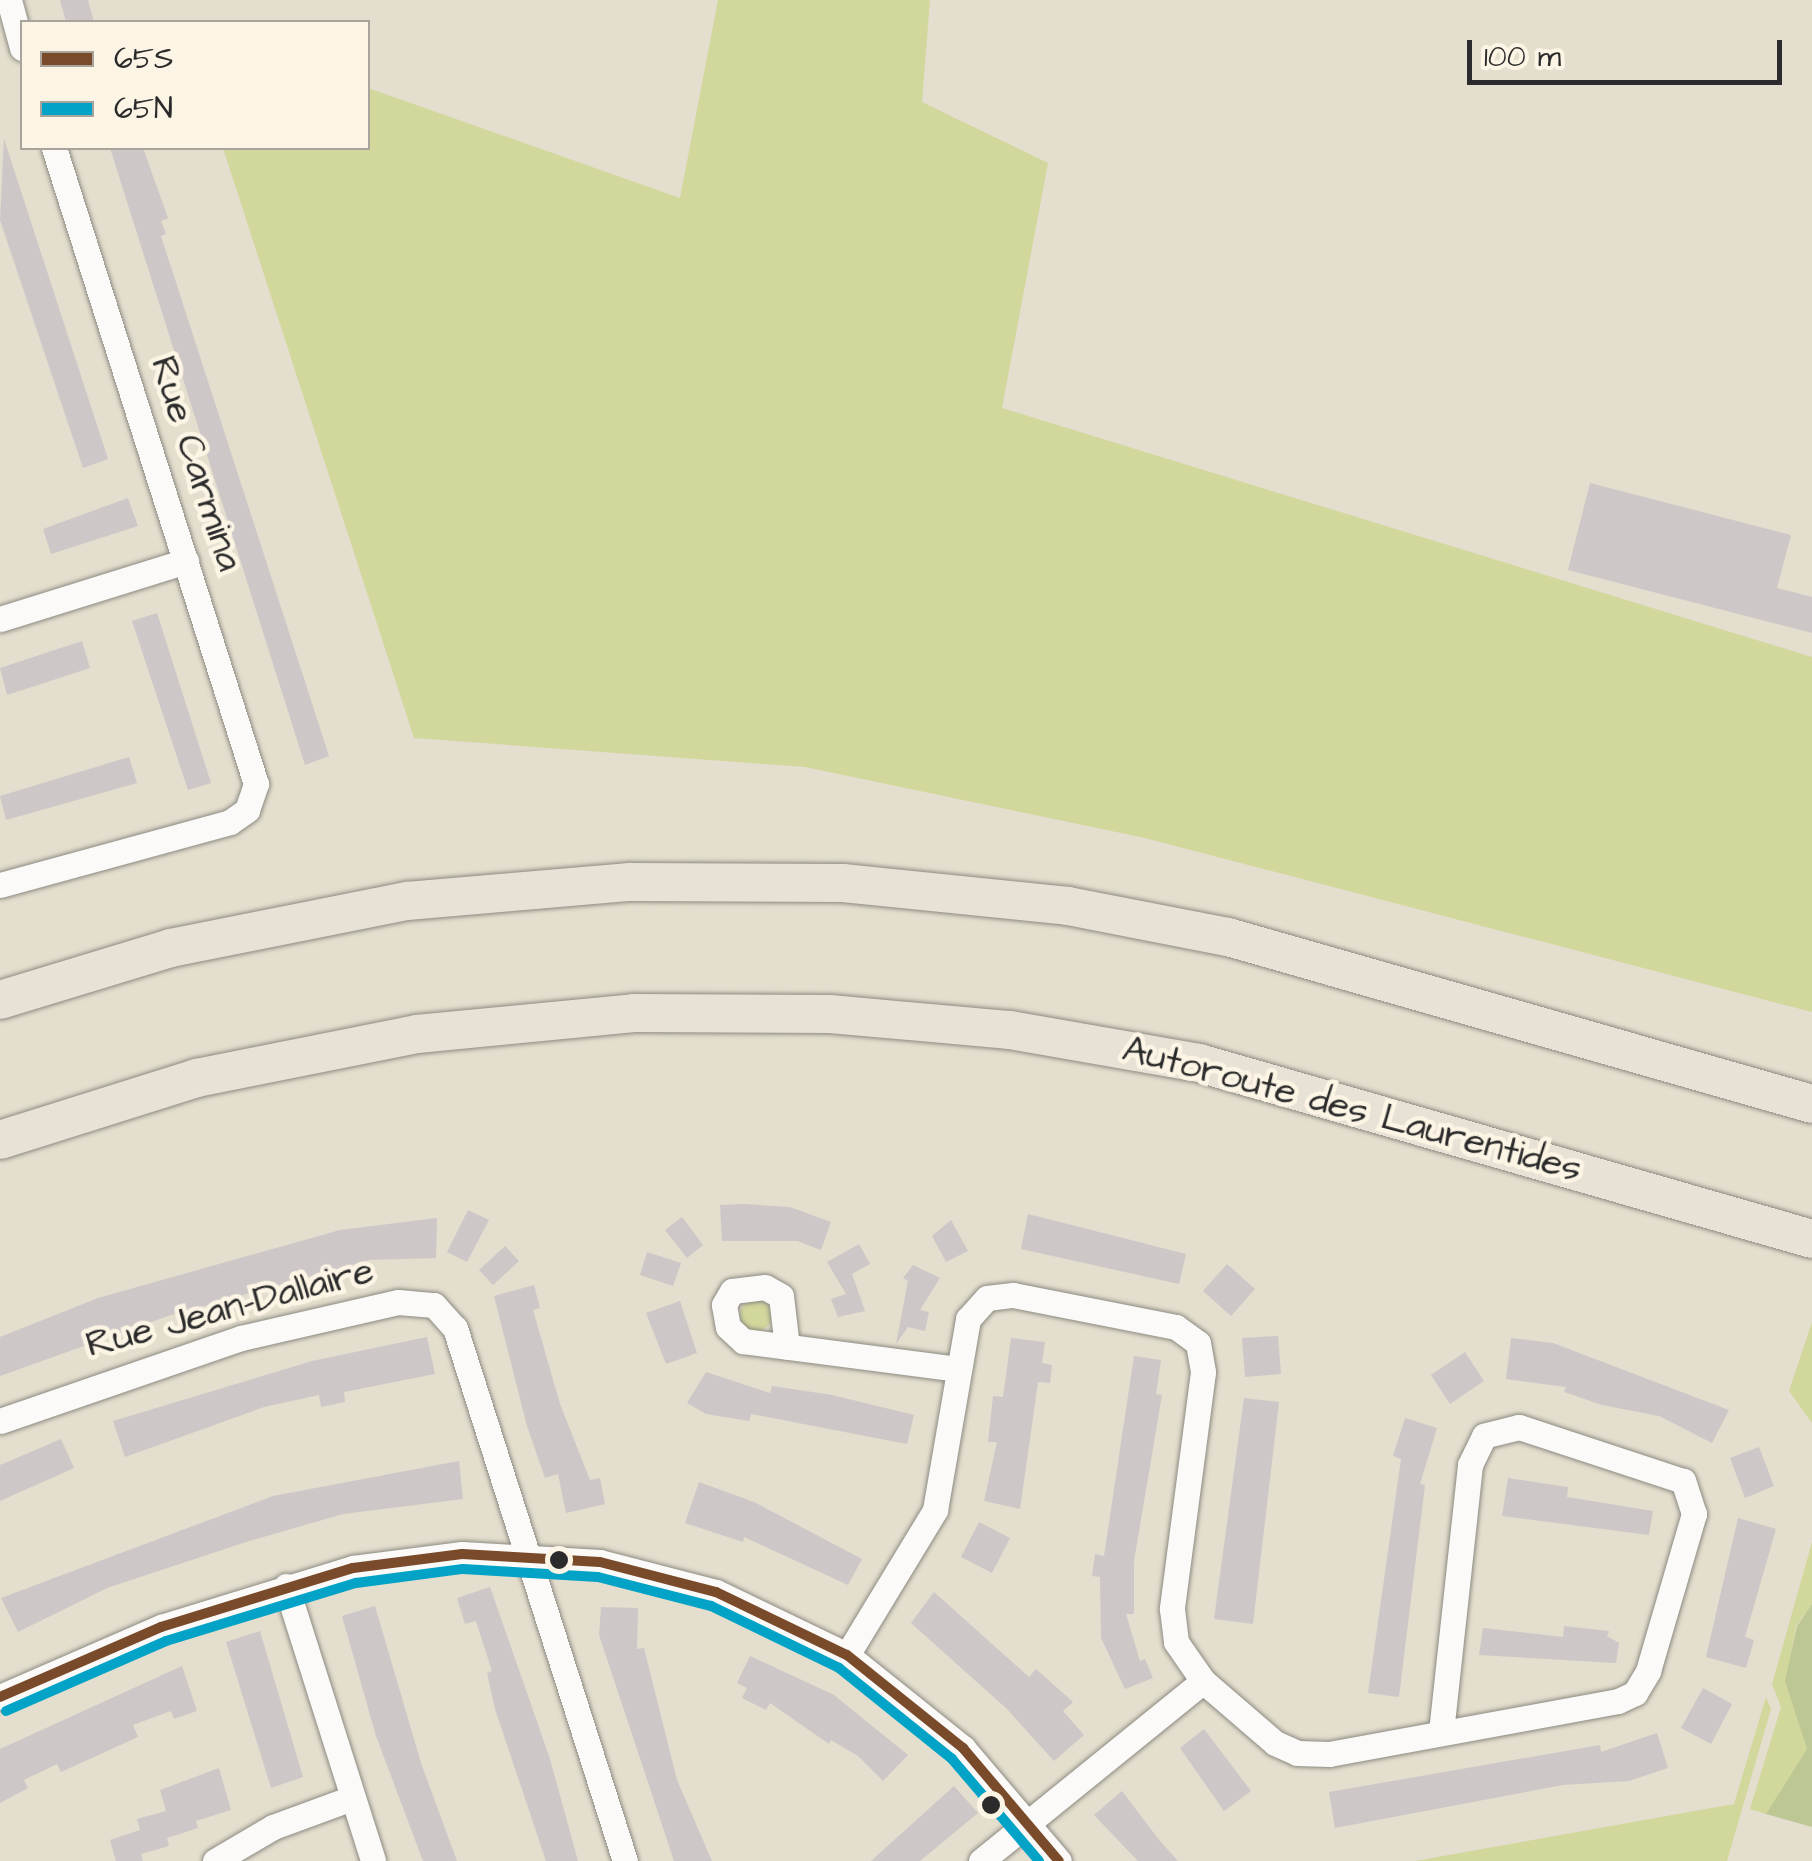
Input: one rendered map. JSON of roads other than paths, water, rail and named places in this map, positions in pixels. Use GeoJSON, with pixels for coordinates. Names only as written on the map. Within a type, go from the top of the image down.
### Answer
{"type":"FeatureCollection","features":[{"type":"Feature","properties":{"kind":"highway"},"geometry":{"type":"LineString","coordinates":[[0,1000],[171,948],[407,902],[630,882],[843,883],[1053,904],[1228,937],[1812,1104]]}},
{"type":"Feature","properties":{"kind":"highway","name":"Autoroute des Laurentides"},"geometry":{"type":"LineString","coordinates":[[0,1140],[236,1068],[464,1027],[663,1012],[844,1015],[1047,1036],[1199,1064],[1812,1239]]}},
{"type":"Feature","properties":{"kind":"street"},"geometry":{"type":"LineString","coordinates":[[9,0],[20,41]]}},
{"type":"Feature","properties":{"kind":"street","name":"Rue Carmina"},"geometry":{"type":"LineString","coordinates":[[0,885],[224,824],[251,804],[256,777],[55,150]]}},
{"type":"Feature","properties":{"kind":"street"},"geometry":{"type":"LineString","coordinates":[[0,619],[186,561]]}},
{"type":"Feature","properties":{"kind":"street"},"geometry":{"type":"LineString","coordinates":[[847,1655],[935,1510],[968,1319],[996,1295],[1168,1325],[1198,1343],[1203,1372],[1172,1620],[1181,1652],[1204,1681],[1275,1742],[1297,1752],[1329,1754],[1618,1701],[1639,1689],[1694,1514],[1683,1481],[1519,1427],[1484,1436],[1470,1465],[1441,1732]]}},
{"type":"Feature","properties":{"kind":"street","name":"Rue Jean-Dallaire"},"geometry":{"type":"LineString","coordinates":[[0,1421],[216,1345],[422,1300],[442,1310],[454,1328],[626,1861]]}},
{"type":"Feature","properties":{"kind":"street"},"geometry":{"type":"LineString","coordinates":[[787,1347],[959,1369]]}},
{"type":"Feature","properties":{"kind":"street"},"geometry":{"type":"LineString","coordinates":[[0,1697],[160,1626],[286,1586],[396,1560],[526,1554],[616,1564],[700,1587],[780,1618],[847,1655],[949,1734],[1059,1861]]}},
{"type":"Feature","properties":{"kind":"street"},"geometry":{"type":"LineString","coordinates":[[286,1586],[373,1861]]}},
{"type":"Feature","properties":{"kind":"street"},"geometry":{"type":"LineString","coordinates":[[980,1861],[1204,1681]]}},
{"type":"Feature","properties":{"kind":"street"},"geometry":{"type":"LineString","coordinates":[[215,1861],[274,1827],[352,1798]]}}]}
